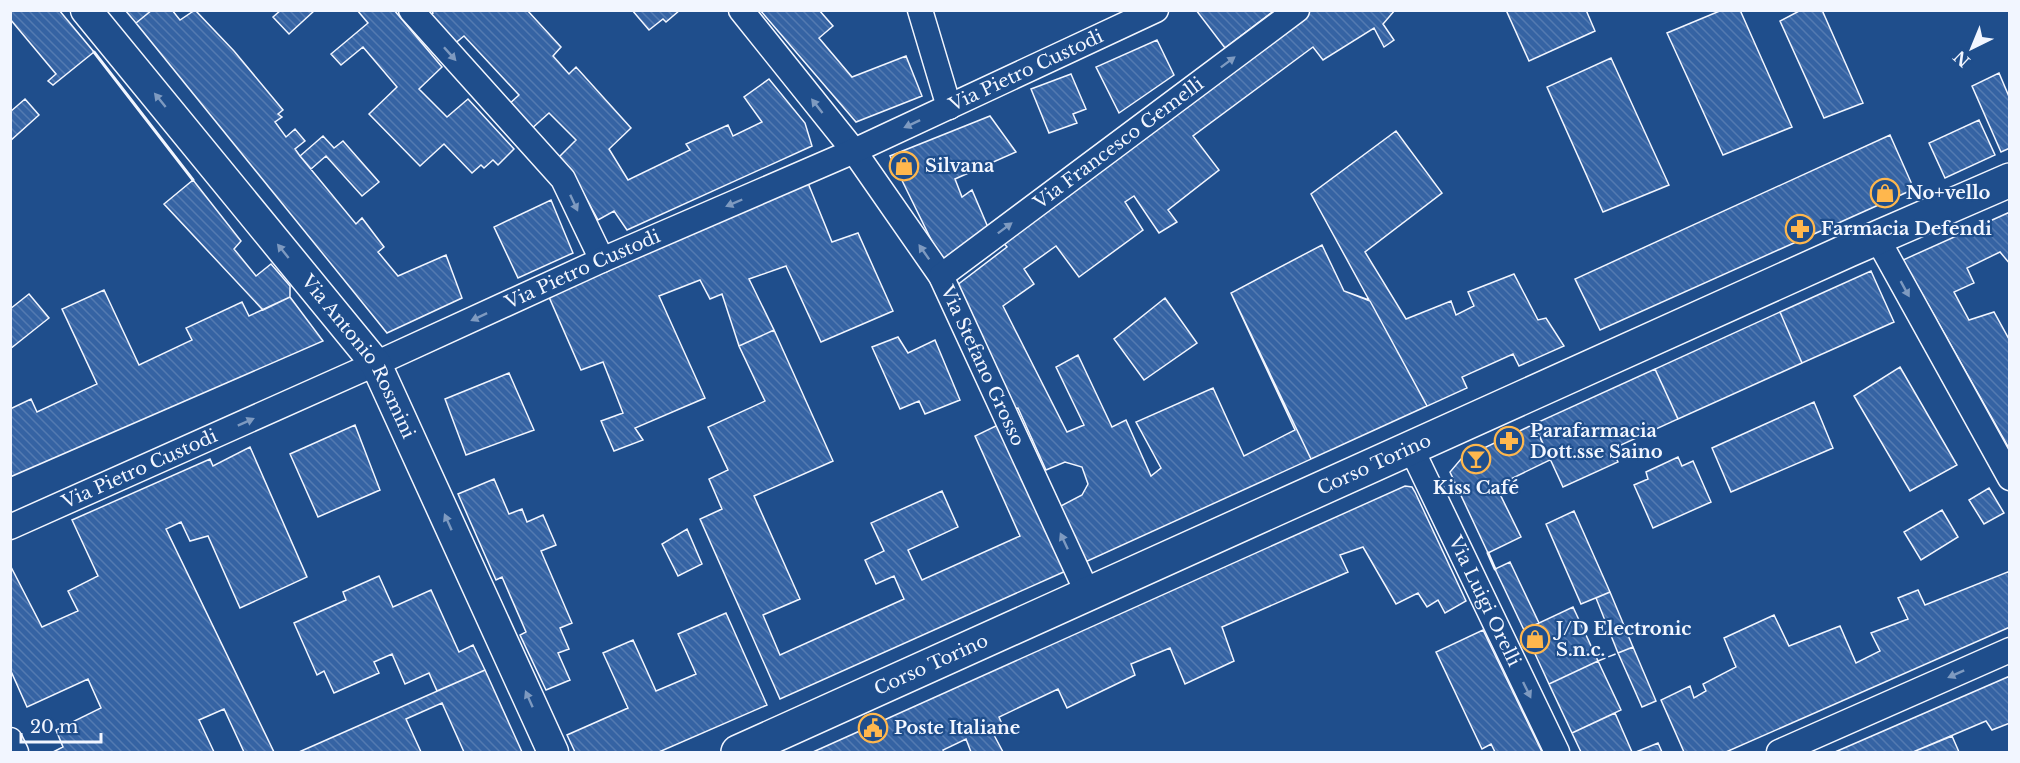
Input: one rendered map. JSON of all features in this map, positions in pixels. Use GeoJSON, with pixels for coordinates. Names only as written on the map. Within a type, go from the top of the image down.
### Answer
{"type":"FeatureCollection","features":[{"type":"Feature","properties":{"kind":"main road","name":"Corso Torino"},"geometry":{"type":"LineString","coordinates":[[738,753],[2010,180]]}},
{"type":"Feature","properties":{"kind":"street","name":"Via Antonio Rosmini"},"geometry":{"type":"LineString","coordinates":[[86,10],[376,364],[553,753]]}},
{"type":"Feature","properties":{"kind":"street"},"geometry":{"type":"LineString","coordinates":[[411,10],[563,179],[602,260]]}},
{"type":"Feature","properties":{"kind":"street","name":"Via Stefano Grosso"},"geometry":{"type":"LineString","coordinates":[[741,10],[854,152],[941,276],[1088,594]]}},
{"type":"Feature","properties":{"kind":"street"},"geometry":{"type":"LineString","coordinates":[[920,10],[949,107]]}},
{"type":"Feature","properties":{"kind":"street","name":"Via Pietro Custodi"},"geometry":{"type":"LineString","coordinates":[[10,527],[376,364],[602,260],[854,152],[1156,10]]}},
{"type":"Feature","properties":{"kind":"street","name":"Via Francesco Gemelli"},"geometry":{"type":"LineString","coordinates":[[941,276],[1297,10]]}},
{"type":"Feature","properties":{"kind":"street"},"geometry":{"type":"LineString","coordinates":[[1877,238],[2010,478]]}},
{"type":"Feature","properties":{"kind":"street","name":"Via Luigi Orelli"},"geometry":{"type":"LineString","coordinates":[[1411,448],[1557,753]]}},
{"type":"Feature","properties":{"kind":"street"},"geometry":{"type":"LineString","coordinates":[[1779,753],[2010,650]]}},
{"type":"Feature","properties":{"kind":"street"},"geometry":{"type":"LineString","coordinates":[[10,740],[16,753]]}},
{"type":"Feature","properties":{"kind":"building"},"geometry":{"type":"Polygon","coordinates":[[[10,10],[59,10],[94,52],[53,85],[48,81],[56,74],[10,19],[10,10]]]}},
{"type":"Feature","properties":{"kind":"building"},"geometry":{"type":"Polygon","coordinates":[[[125,10],[152,10],[136,23],[125,10]]]}},
{"type":"Feature","properties":{"kind":"building"},"geometry":{"type":"Polygon","coordinates":[[[152,10],[172,10],[180,20],[195,10],[234,51],[283,110],[278,114],[282,117],[275,122],[286,137],[295,129],[305,141],[295,149],[356,224],[362,218],[384,247],[378,252],[398,276],[446,255],[462,298],[387,333],[136,23],[152,10]]]}},
{"type":"Feature","properties":{"kind":"building"},"geometry":{"type":"Polygon","coordinates":[[[281,10],[315,10],[289,34],[273,17],[281,10]]]}},
{"type":"Feature","properties":{"kind":"building"},"geometry":{"type":"Polygon","coordinates":[[[357,10],[394,10],[442,67],[419,89],[447,117],[468,99],[514,149],[498,165],[493,160],[484,168],[481,165],[472,173],[444,144],[420,166],[369,114],[397,87],[363,47],[341,65],[331,54],[368,23],[357,10]]]}},
{"type":"Feature","properties":{"kind":"building"},"geometry":{"type":"Polygon","coordinates":[[[431,10],[527,10],[561,47],[553,56],[569,74],[576,67],[631,128],[609,149],[628,180],[690,150],[686,144],[728,125],[733,136],[762,122],[744,97],[769,79],[805,123],[812,146],[627,230],[614,211],[598,220],[574,176],[559,157],[576,140],[549,113],[530,130],[507,106],[519,95],[464,36],[453,45],[427,18],[433,13],[431,10]]]}},
{"type":"Feature","properties":{"kind":"building"},"geometry":{"type":"Polygon","coordinates":[[[632,10],[680,10],[666,22],[663,19],[649,30],[632,10]]]}},
{"type":"Feature","properties":{"kind":"building"},"geometry":{"type":"Polygon","coordinates":[[[760,10],[819,10],[833,26],[819,38],[852,77],[906,56],[922,96],[856,122],[760,10]]]}},
{"type":"Feature","properties":{"kind":"building"},"geometry":{"type":"Polygon","coordinates":[[[1196,10],[1275,10],[1225,48],[1196,10]]]}},
{"type":"Feature","properties":{"kind":"building"},"geometry":{"type":"Polygon","coordinates":[[[1309,10],[1395,10],[1383,24],[1394,40],[1384,47],[1374,28],[1323,60],[1313,47],[1193,136],[1219,170],[1168,210],[1177,222],[1159,233],[1134,196],[1125,202],[1143,230],[1079,277],[1056,246],[1024,269],[1034,284],[1003,306],[1067,432],[1084,425],[1056,367],[1078,355],[1112,427],[1126,420],[1151,476],[1161,468],[1136,422],[1213,388],[1244,456],[1295,430],[1231,293],[1322,245],[1344,291],[1369,300],[1311,194],[1396,131],[1442,193],[1365,252],[1406,319],[1451,301],[1456,315],[1474,306],[1468,292],[1514,274],[1538,320],[1546,318],[1564,346],[1519,366],[1513,354],[1462,377],[1467,388],[1083,563],[1055,509],[1082,495],[1088,484],[1082,467],[1065,462],[1046,470],[1018,408],[1009,409],[952,289],[1007,247],[1001,240],[1309,10]]]}},
{"type":"Feature","properties":{"kind":"building"},"geometry":{"type":"Polygon","coordinates":[[[1506,10],[1586,10],[1595,31],[1529,61],[1506,10]]]}},
{"type":"Feature","properties":{"kind":"building"},"geometry":{"type":"Polygon","coordinates":[[[1722,10],[1740,10],[1792,127],[1723,155],[1667,33],[1722,10]]]}},
{"type":"Feature","properties":{"kind":"building"},"geometry":{"type":"Polygon","coordinates":[[[1801,10],[1822,10],[1863,103],[1824,118],[1780,21],[1801,10]]]}},
{"type":"Feature","properties":{"kind":"building"},"geometry":{"type":"Polygon","coordinates":[[[1157,40],[1174,75],[1119,113],[1096,67],[1157,40]]]}},
{"type":"Feature","properties":{"kind":"building"},"geometry":{"type":"Polygon","coordinates":[[[1611,58],[1669,185],[1603,212],[1547,87],[1611,58]]]}},
{"type":"Feature","properties":{"kind":"building"},"geometry":{"type":"Polygon","coordinates":[[[1999,73],[2010,99],[2010,148],[2001,152],[1972,86],[1999,73]]]}},
{"type":"Feature","properties":{"kind":"building"},"geometry":{"type":"Polygon","coordinates":[[[1071,74],[1086,109],[1073,114],[1077,123],[1049,133],[1031,89],[1071,74]]]}},
{"type":"Feature","properties":{"kind":"building"},"geometry":{"type":"Polygon","coordinates":[[[25,99],[39,115],[10,141],[10,112],[25,99]]]}},
{"type":"Feature","properties":{"kind":"building"},"geometry":{"type":"Polygon","coordinates":[[[990,116],[1016,152],[955,179],[962,197],[972,190],[990,232],[944,266],[890,156],[990,116]]]}},
{"type":"Feature","properties":{"kind":"building"},"geometry":{"type":"Polygon","coordinates":[[[1979,120],[1995,155],[1945,178],[1929,143],[1979,120]]]}},
{"type":"Feature","properties":{"kind":"building"},"geometry":{"type":"Polygon","coordinates":[[[1890,135],[1914,189],[1600,330],[1575,279],[1890,135]]]}},
{"type":"Feature","properties":{"kind":"building"},"geometry":{"type":"Polygon","coordinates":[[[323,136],[334,148],[343,141],[379,182],[362,196],[326,156],[311,169],[300,156],[323,136]]]}},
{"type":"Feature","properties":{"kind":"building"},"geometry":{"type":"Polygon","coordinates":[[[193,180],[241,241],[234,249],[256,276],[271,264],[290,286],[290,297],[263,310],[164,204],[193,180]]]}},
{"type":"Feature","properties":{"kind":"building"},"geometry":{"type":"Polygon","coordinates":[[[808,183],[832,242],[858,233],[893,311],[821,342],[786,266],[749,279],[774,330],[739,346],[722,294],[710,299],[700,280],[659,296],[705,398],[635,428],[643,440],[614,451],[601,421],[623,413],[603,362],[581,370],[549,297],[642,252],[808,183]]]}},
{"type":"Feature","properties":{"kind":"building"},"geometry":{"type":"Polygon","coordinates":[[[551,200],[573,253],[518,278],[494,227],[551,200]]]}},
{"type":"Feature","properties":{"kind":"building"},"geometry":{"type":"Polygon","coordinates":[[[2010,212],[2010,264],[2000,252],[1967,268],[1974,283],[1954,292],[1969,320],[1994,312],[2010,341],[2010,450],[1903,260],[2010,212]]]}},
{"type":"Feature","properties":{"kind":"building"},"geometry":{"type":"Polygon","coordinates":[[[1322,245],[1344,291],[1370,301],[1427,406],[1311,459],[1231,293],[1322,245]]]}},
{"type":"Feature","properties":{"kind":"building"},"geometry":{"type":"Polygon","coordinates":[[[1871,271],[1894,322],[1802,363],[1780,312],[1871,271]]]}},
{"type":"Feature","properties":{"kind":"building"},"geometry":{"type":"Polygon","coordinates":[[[104,290],[139,365],[192,340],[186,328],[242,302],[249,316],[290,297],[323,341],[10,477],[10,409],[31,399],[37,412],[97,384],[62,309],[104,290]]]}},
{"type":"Feature","properties":{"kind":"building"},"geometry":{"type":"Polygon","coordinates":[[[29,294],[49,318],[10,349],[10,309],[29,294]]]}},
{"type":"Feature","properties":{"kind":"building"},"geometry":{"type":"Polygon","coordinates":[[[1165,298],[1197,343],[1144,380],[1114,339],[1165,298]]]}},
{"type":"Feature","properties":{"kind":"building"},"geometry":{"type":"Polygon","coordinates":[[[1780,312],[1802,363],[1678,419],[1655,369],[1780,312]]]}},
{"type":"Feature","properties":{"kind":"building"},"geometry":{"type":"Polygon","coordinates":[[[774,330],[833,461],[754,496],[800,599],[763,615],[780,655],[904,599],[894,576],[876,584],[865,560],[884,551],[871,523],[942,491],[958,527],[908,550],[922,580],[1020,536],[975,436],[1002,423],[1068,570],[780,699],[700,519],[722,509],[709,479],[728,470],[708,427],[765,401],[739,346],[774,330]]]}},
{"type":"Feature","properties":{"kind":"building"},"geometry":{"type":"Polygon","coordinates":[[[898,337],[908,353],[935,340],[960,400],[925,414],[919,401],[900,409],[872,347],[898,337]]]}},
{"type":"Feature","properties":{"kind":"building"},"geometry":{"type":"Polygon","coordinates":[[[1900,367],[1957,465],[1910,491],[1854,396],[1900,367]]]}},
{"type":"Feature","properties":{"kind":"building"},"geometry":{"type":"Polygon","coordinates":[[[1655,369],[1678,419],[1612,449],[1618,462],[1563,487],[1534,424],[1655,369]]]}},
{"type":"Feature","properties":{"kind":"building"},"geometry":{"type":"Polygon","coordinates":[[[509,373],[534,430],[466,455],[445,399],[509,373]]]}},
{"type":"Feature","properties":{"kind":"building"},"geometry":{"type":"Polygon","coordinates":[[[1814,402],[1833,448],[1731,492],[1712,448],[1814,402]]]}},
{"type":"Feature","properties":{"kind":"building"},"geometry":{"type":"Polygon","coordinates":[[[1534,424],[1550,460],[1496,486],[1521,537],[1488,553],[1450,472],[1461,459],[1534,424]]]}},
{"type":"Feature","properties":{"kind":"building"},"geometry":{"type":"Polygon","coordinates":[[[355,425],[380,490],[318,517],[290,454],[355,425]]]}},
{"type":"Feature","properties":{"kind":"building"},"geometry":{"type":"Polygon","coordinates":[[[250,447],[307,577],[240,608],[208,536],[190,541],[181,522],[166,529],[274,752],[244,752],[224,709],[199,720],[214,752],[53,752],[63,747],[56,730],[101,708],[88,679],[27,707],[10,669],[10,565],[42,627],[78,611],[68,591],[98,576],[72,520],[210,459],[213,466],[250,447]]]}},
{"type":"Feature","properties":{"kind":"building"},"geometry":{"type":"Polygon","coordinates":[[[1678,457],[1682,466],[1693,461],[1711,502],[1653,528],[1634,485],[1648,479],[1646,472],[1678,457]]]}},
{"type":"Feature","properties":{"kind":"building"},"geometry":{"type":"Polygon","coordinates":[[[494,479],[509,514],[522,509],[527,522],[543,515],[556,545],[541,551],[572,623],[560,628],[569,649],[558,653],[570,680],[546,690],[520,635],[526,632],[502,577],[496,580],[458,494],[494,479]]]}},
{"type":"Feature","properties":{"kind":"building"},"geometry":{"type":"Polygon","coordinates":[[[1405,486],[1412,487],[1415,492],[1466,601],[1445,613],[1438,600],[1427,607],[1418,593],[1396,604],[1363,547],[1340,555],[1348,572],[1222,627],[1234,661],[1185,684],[1170,648],[1131,664],[1135,675],[1067,708],[1058,689],[999,717],[1005,731],[994,735],[1003,752],[971,752],[966,739],[943,750],[944,752],[813,752],[1405,486]]]}},
{"type":"Feature","properties":{"kind":"building"},"geometry":{"type":"Polygon","coordinates":[[[1989,488],[2004,513],[1984,524],[1969,500],[1989,488]]]}},
{"type":"Feature","properties":{"kind":"building"},"geometry":{"type":"Polygon","coordinates":[[[1942,510],[1958,537],[1921,560],[1904,532],[1942,510]]]}},
{"type":"Feature","properties":{"kind":"building"},"geometry":{"type":"Polygon","coordinates":[[[1574,511],[1610,592],[1581,604],[1546,524],[1574,511]]]}},
{"type":"Feature","properties":{"kind":"building"},"geometry":{"type":"Polygon","coordinates":[[[687,529],[702,564],[678,576],[662,544],[687,529]]]}},
{"type":"Feature","properties":{"kind":"building"},"geometry":{"type":"Polygon","coordinates":[[[1510,562],[1539,623],[1524,630],[1495,569],[1510,562]]]}},
{"type":"Feature","properties":{"kind":"building"},"geometry":{"type":"Polygon","coordinates":[[[2010,571],[2010,627],[1726,752],[1684,752],[1661,700],[1690,686],[1694,698],[1706,691],[1703,684],[1736,667],[1724,638],[1774,615],[1789,646],[1840,626],[1856,663],[1880,651],[1871,633],[1908,619],[1898,598],[1918,590],[1925,605],[2010,571]]]}},
{"type":"Feature","properties":{"kind":"building"},"geometry":{"type":"Polygon","coordinates":[[[379,576],[393,607],[431,590],[459,652],[473,645],[485,670],[437,691],[429,673],[405,684],[392,654],[374,662],[379,673],[334,693],[324,671],[317,675],[294,623],[346,600],[343,592],[379,576]]]}},
{"type":"Feature","properties":{"kind":"building"},"geometry":{"type":"Polygon","coordinates":[[[1610,592],[1633,647],[1618,653],[1596,598],[1610,592]]]}},
{"type":"Feature","properties":{"kind":"building"},"geometry":{"type":"Polygon","coordinates":[[[1573,607],[1598,661],[1549,684],[1524,630],[1573,607]]]}},
{"type":"Feature","properties":{"kind":"building"},"geometry":{"type":"Polygon","coordinates":[[[726,613],[767,705],[659,752],[575,752],[567,735],[628,708],[603,653],[633,640],[656,691],[696,674],[678,634],[726,613]]]}},
{"type":"Feature","properties":{"kind":"building"},"geometry":{"type":"Polygon","coordinates":[[[1483,630],[1542,752],[1495,752],[1491,744],[1482,749],[1436,652],[1483,630]]]}},
{"type":"Feature","properties":{"kind":"building"},"geometry":{"type":"Polygon","coordinates":[[[1633,647],[1656,701],[1642,707],[1618,653],[1633,647]]]}},
{"type":"Feature","properties":{"kind":"building"},"geometry":{"type":"Polygon","coordinates":[[[1598,661],[1621,710],[1572,733],[1549,684],[1598,661]]]}},
{"type":"Feature","properties":{"kind":"building"},"geometry":{"type":"Polygon","coordinates":[[[485,670],[522,752],[464,752],[442,703],[406,719],[421,752],[299,752],[485,670]]]}},
{"type":"Feature","properties":{"kind":"building"},"geometry":{"type":"Polygon","coordinates":[[[2010,676],[2010,723],[1992,730],[1986,721],[1913,752],[1835,752],[2010,676]]]}},
{"type":"Feature","properties":{"kind":"building"},"geometry":{"type":"Polygon","coordinates":[[[1615,713],[1632,752],[1581,752],[1572,733],[1615,713]]]}},
{"type":"Feature","properties":{"kind":"building"},"geometry":{"type":"Polygon","coordinates":[[[1952,736],[1959,752],[1913,752],[1952,736]]]}},
{"type":"Feature","properties":{"kind":"building"},"geometry":{"type":"Polygon","coordinates":[[[1658,743],[1662,752],[1636,752],[1658,743]]]}},
{"type":"Feature","properties":{"kind":"fence"},"geometry":{"type":"LineString","coordinates":[[1598,661],[1618,653]]}},
{"type":"Feature","properties":{"kind":"wall"},"geometry":{"type":"LineString","coordinates":[[94,52],[193,180]]}},
{"type":"Feature","properties":{"kind":"wall"},"geometry":{"type":"LineString","coordinates":[[1488,553],[1495,569]]}},
{"type":"Feature","properties":{"kind":"place","name":"Silvana"},"geometry":{"type":"Point","coordinates":[904,166]}},
{"type":"Feature","properties":{"kind":"place","name":"No+vello"},"geometry":{"type":"Point","coordinates":[1885,193]}},
{"type":"Feature","properties":{"kind":"place","name":"Farmacia Defendi"},"geometry":{"type":"Point","coordinates":[1800,229]}},
{"type":"Feature","properties":{"kind":"place","name":"Parafarmacia Dott.sse Saino"},"geometry":{"type":"Point","coordinates":[1509,441]}},
{"type":"Feature","properties":{"kind":"place","name":"Kiss Café"},"geometry":{"type":"Point","coordinates":[1476,459]}},
{"type":"Feature","properties":{"kind":"place","name":"J/D Electronic S.n.c."},"geometry":{"type":"Point","coordinates":[1535,639]}},
{"type":"Feature","properties":{"kind":"place","name":"Poste Italiane"},"geometry":{"type":"Point","coordinates":[873,728]}}]}
